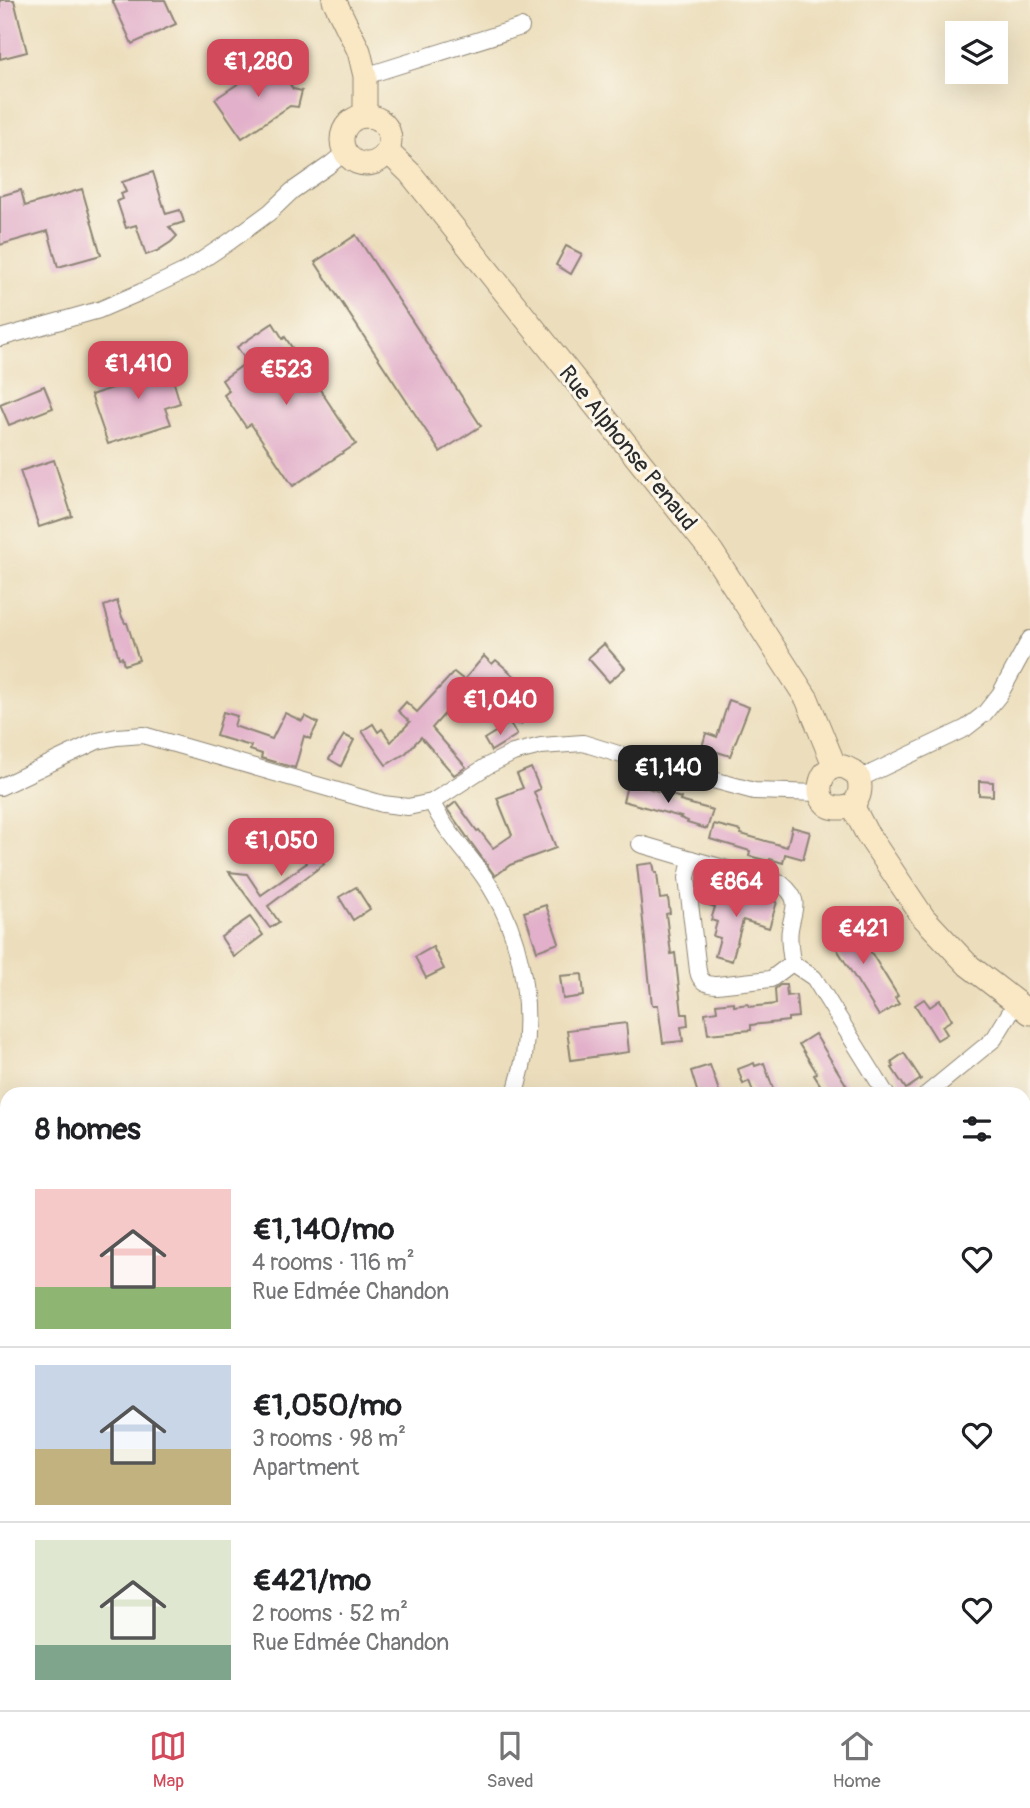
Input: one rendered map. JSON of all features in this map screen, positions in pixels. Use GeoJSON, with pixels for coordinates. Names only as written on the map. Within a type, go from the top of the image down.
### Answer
{"type":"FeatureCollection","features":[{"type":"Feature","properties":{"kind":"street"},"geometry":{"type":"LineString","coordinates":[[334,0],[359,51],[365,76],[365,116]]}},
{"type":"Feature","properties":{"kind":"street"},"geometry":{"type":"LineString","coordinates":[[365,76],[521,27]]}},
{"type":"Feature","properties":{"kind":"street"},"geometry":{"type":"LineString","coordinates":[[365,116],[378,119],[389,133],[387,151],[382,158],[371,163],[351,158],[343,145],[347,127],[357,118],[365,116]]}},
{"type":"Feature","properties":{"kind":"street","name":"Rue Alphonse Penaud"},"geometry":{"type":"LineString","coordinates":[[387,151],[410,173],[712,552],[807,699],[850,773]]}},
{"type":"Feature","properties":{"kind":"street"},"geometry":{"type":"LineString","coordinates":[[0,338],[99,310],[187,270],[260,219],[292,191],[346,152]]}},
{"type":"Feature","properties":{"kind":"street"},"geometry":{"type":"LineString","coordinates":[[850,773],[860,793],[857,800],[839,808],[833,807],[820,793],[824,774],[850,773],[966,728],[984,714],[1000,694],[1030,639]]}},
{"type":"Feature","properties":{"kind":"street"},"geometry":{"type":"LineString","coordinates":[[0,787],[97,741],[143,735],[383,804],[408,807],[432,802],[487,766],[513,753],[541,746],[583,743],[754,791],[820,793]]}},
{"type":"Feature","properties":{"kind":"street"},"geometry":{"type":"LineString","coordinates":[[432,802],[438,815],[484,876],[509,923],[519,958],[525,996],[526,1035],[517,1087]]}},
{"type":"Feature","properties":{"kind":"street"},"geometry":{"type":"LineString","coordinates":[[852,804],[866,832],[923,917],[968,965],[1023,1008],[994,1039],[936,1087]]}},
{"type":"Feature","properties":{"kind":"street"},"geometry":{"type":"LineString","coordinates":[[640,844],[782,884],[792,893],[796,906],[789,931],[792,963]]}},
{"type":"Feature","properties":{"kind":"street"},"geometry":{"type":"LineString","coordinates":[[691,859],[688,878],[699,977],[710,985],[771,979],[792,963]]}},
{"type":"Feature","properties":{"kind":"street"},"geometry":{"type":"LineString","coordinates":[[792,963],[814,978],[882,1087]]}},
{"type":"Feature","properties":{"kind":"building"},"geometry":{"type":"Polygon","coordinates":[[[0,0],[14,0],[27,52],[0,59],[0,0]]]}},
{"type":"Feature","properties":{"kind":"building"},"geometry":{"type":"Polygon","coordinates":[[[112,0],[165,0],[176,24],[132,44],[112,0]]]}},
{"type":"Feature","properties":{"kind":"building"},"geometry":{"type":"Polygon","coordinates":[[[274,60],[293,89],[302,91],[298,107],[290,106],[242,138],[215,99],[274,60]]]}},
{"type":"Feature","properties":{"kind":"building"},"geometry":{"type":"Polygon","coordinates":[[[153,172],[166,214],[180,210],[184,222],[169,227],[177,236],[171,242],[146,255],[136,225],[126,228],[117,201],[123,199],[121,194],[126,192],[122,182],[153,172]]]}},
{"type":"Feature","properties":{"kind":"building"},"geometry":{"type":"Polygon","coordinates":[[[82,189],[101,255],[58,267],[48,231],[0,245],[0,196],[21,190],[25,206],[82,189]]]}},
{"type":"Feature","properties":{"kind":"building"},"geometry":{"type":"Polygon","coordinates":[[[356,235],[481,426],[440,452],[315,262],[356,235]]]}},
{"type":"Feature","properties":{"kind":"building"},"geometry":{"type":"Polygon","coordinates":[[[566,246],[582,254],[571,274],[556,265],[566,246]]]}},
{"type":"Feature","properties":{"kind":"building"},"geometry":{"type":"Polygon","coordinates":[[[273,323],[356,444],[293,486],[251,424],[246,427],[224,395],[229,391],[222,380],[247,362],[237,347],[273,323]]]}},
{"type":"Feature","properties":{"kind":"building"},"geometry":{"type":"Polygon","coordinates":[[[165,353],[180,403],[165,408],[171,424],[108,444],[91,395],[130,382],[127,373],[134,371],[132,364],[165,353]]]}},
{"type":"Feature","properties":{"kind":"building"},"geometry":{"type":"Polygon","coordinates":[[[44,386],[53,408],[9,425],[0,404],[44,386]]]}},
{"type":"Feature","properties":{"kind":"building"},"geometry":{"type":"Polygon","coordinates":[[[54,460],[72,516],[39,527],[20,471],[54,460]]]}},
{"type":"Feature","properties":{"kind":"building"},"geometry":{"type":"Polygon","coordinates":[[[117,601],[139,660],[124,665],[122,657],[119,658],[104,606],[117,601]]]}},
{"type":"Feature","properties":{"kind":"building"},"geometry":{"type":"Polygon","coordinates":[[[604,644],[625,668],[609,682],[588,658],[604,644]]]}},
{"type":"Feature","properties":{"kind":"building"},"geometry":{"type":"Polygon","coordinates":[[[484,656],[492,664],[496,660],[542,700],[521,724],[515,723],[473,686],[432,728],[466,767],[454,775],[421,737],[406,753],[386,765],[362,731],[373,724],[378,732],[382,729],[391,742],[410,722],[398,711],[406,702],[417,712],[454,672],[464,680],[484,656]]]}},
{"type":"Feature","properties":{"kind":"building"},"geometry":{"type":"Polygon","coordinates":[[[729,700],[749,707],[730,756],[702,747],[706,733],[717,737],[729,700]]]}},
{"type":"Feature","properties":{"kind":"building"},"geometry":{"type":"Polygon","coordinates":[[[223,712],[237,716],[234,726],[272,739],[285,713],[302,721],[305,716],[318,723],[310,739],[304,736],[295,768],[261,758],[262,754],[250,750],[251,746],[216,736],[223,712]]]}},
{"type":"Feature","properties":{"kind":"building"},"geometry":{"type":"Polygon","coordinates":[[[510,723],[517,735],[491,751],[484,739],[510,723]]]}},
{"type":"Feature","properties":{"kind":"building"},"geometry":{"type":"Polygon","coordinates":[[[344,735],[354,740],[341,766],[329,759],[344,735]]]}},
{"type":"Feature","properties":{"kind":"building"},"geometry":{"type":"Polygon","coordinates":[[[531,768],[540,789],[534,792],[556,848],[510,865],[495,876],[447,809],[456,802],[493,848],[512,835],[497,798],[523,788],[517,774],[531,768]]]}},
{"type":"Feature","properties":{"kind":"building"},"geometry":{"type":"Polygon","coordinates":[[[979,781],[993,782],[993,796],[979,795],[979,781]]]}},
{"type":"Feature","properties":{"kind":"building"},"geometry":{"type":"Polygon","coordinates":[[[628,782],[713,810],[707,829],[687,823],[688,821],[681,817],[623,801],[628,782]]]}},
{"type":"Feature","properties":{"kind":"building"},"geometry":{"type":"Polygon","coordinates":[[[295,823],[324,864],[268,906],[279,922],[270,928],[229,872],[247,874],[261,895],[307,863],[285,832],[295,823]]]}},
{"type":"Feature","properties":{"kind":"building"},"geometry":{"type":"Polygon","coordinates":[[[714,824],[787,847],[792,827],[810,832],[803,859],[785,854],[783,863],[749,856],[750,851],[710,839],[714,824]]]}},
{"type":"Feature","properties":{"kind":"building"},"geometry":{"type":"Polygon","coordinates":[[[653,863],[660,899],[668,898],[670,913],[666,914],[671,954],[675,953],[682,1014],[687,1014],[688,1026],[681,1027],[683,1041],[663,1043],[658,1005],[652,1005],[637,865],[653,863]]]}},
{"type":"Feature","properties":{"kind":"building"},"geometry":{"type":"Polygon","coordinates":[[[356,887],[370,909],[353,920],[339,897],[356,887]]]}},
{"type":"Feature","properties":{"kind":"building"},"geometry":{"type":"Polygon","coordinates":[[[710,889],[756,902],[757,897],[777,902],[769,928],[743,920],[732,961],[715,956],[720,938],[713,936],[717,922],[711,920],[715,907],[706,904],[710,889]]]}},
{"type":"Feature","properties":{"kind":"building"},"geometry":{"type":"Polygon","coordinates":[[[546,905],[559,943],[537,951],[524,912],[546,905]]]}},
{"type":"Feature","properties":{"kind":"building"},"geometry":{"type":"Polygon","coordinates":[[[250,917],[263,935],[234,957],[221,937],[250,917]]]}},
{"type":"Feature","properties":{"kind":"building"},"geometry":{"type":"Polygon","coordinates":[[[845,917],[848,921],[851,920],[898,996],[895,998],[899,1004],[879,1016],[825,930],[845,917]]]}},
{"type":"Feature","properties":{"kind":"building"},"geometry":{"type":"Polygon","coordinates":[[[433,947],[444,969],[426,978],[415,957],[433,947]]]}},
{"type":"Feature","properties":{"kind":"building"},"geometry":{"type":"Polygon","coordinates":[[[582,974],[584,996],[563,999],[560,976],[582,974]]]}},
{"type":"Feature","properties":{"kind":"building"},"geometry":{"type":"Polygon","coordinates":[[[786,985],[787,996],[796,995],[798,1017],[788,1018],[788,1021],[751,1025],[751,1030],[708,1034],[705,1013],[717,1011],[716,1004],[734,1002],[734,1006],[748,1004],[749,1007],[776,1004],[775,989],[786,985]]]}},
{"type":"Feature","properties":{"kind":"building"},"geometry":{"type":"Polygon","coordinates":[[[924,999],[930,1007],[940,1000],[952,1020],[942,1026],[947,1034],[937,1040],[915,1005],[924,999]]]}},
{"type":"Feature","properties":{"kind":"building"},"geometry":{"type":"Polygon","coordinates":[[[626,1023],[629,1052],[571,1060],[567,1030],[626,1023]]]}},
{"type":"Feature","properties":{"kind":"building"},"geometry":{"type":"Polygon","coordinates":[[[815,1034],[848,1087],[822,1087],[814,1075],[817,1073],[799,1044],[815,1034]]]}},
{"type":"Feature","properties":{"kind":"building"},"geometry":{"type":"Polygon","coordinates":[[[904,1053],[921,1079],[905,1087],[891,1062],[904,1053]]]}},
{"type":"Feature","properties":{"kind":"building"},"geometry":{"type":"Polygon","coordinates":[[[754,1063],[755,1066],[764,1063],[773,1087],[751,1087],[749,1081],[743,1084],[738,1069],[754,1063]]]}},
{"type":"Feature","properties":{"kind":"building"},"geometry":{"type":"Polygon","coordinates":[[[710,1065],[718,1087],[696,1087],[691,1071],[710,1065]]]}}]}
